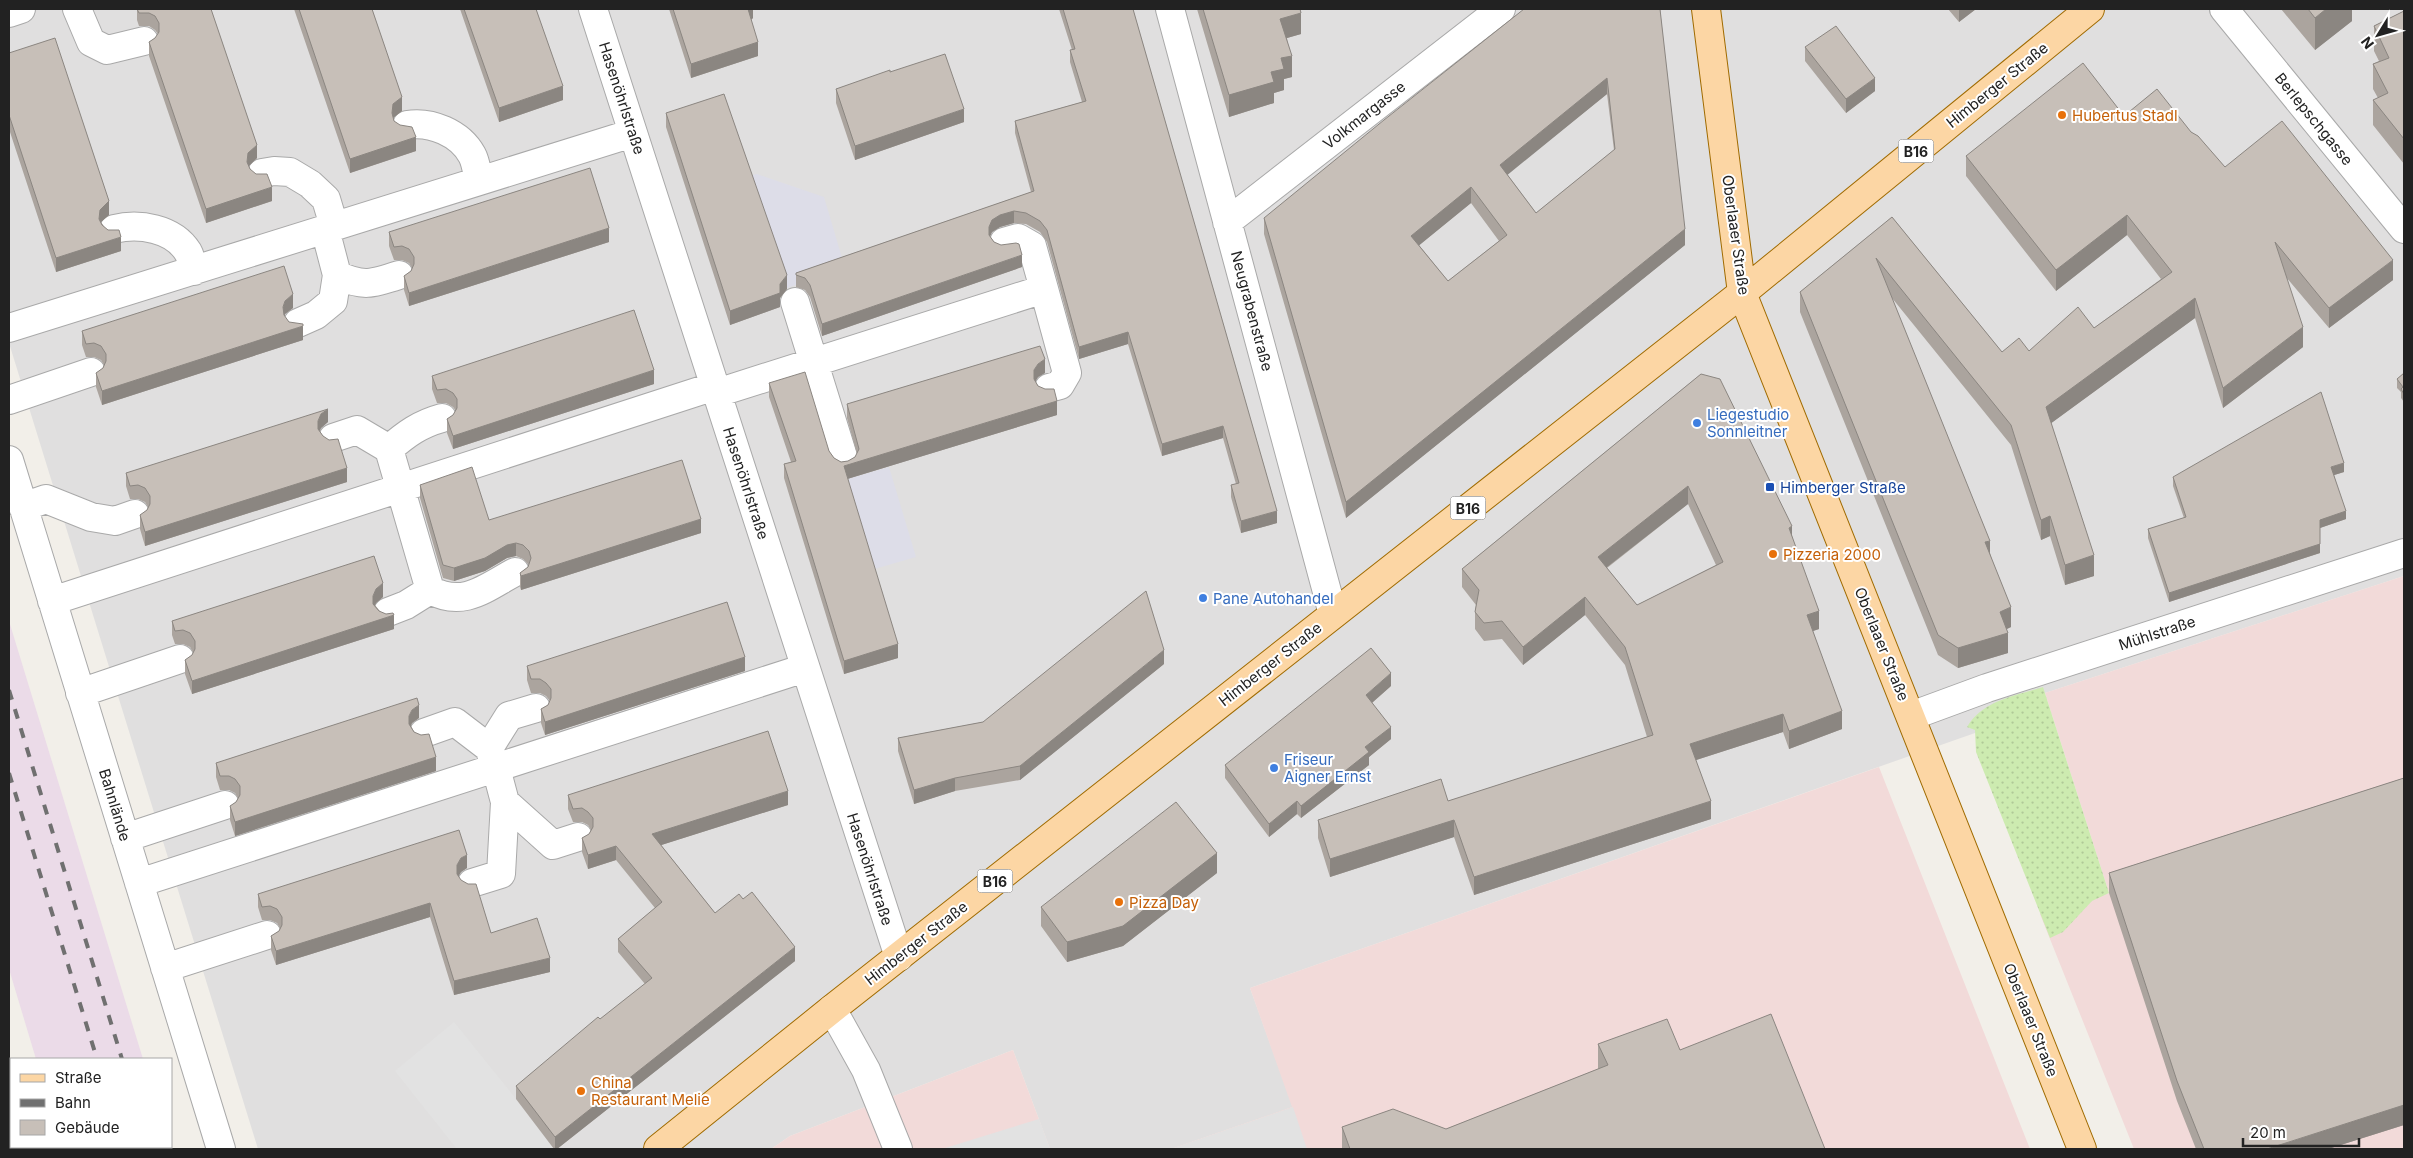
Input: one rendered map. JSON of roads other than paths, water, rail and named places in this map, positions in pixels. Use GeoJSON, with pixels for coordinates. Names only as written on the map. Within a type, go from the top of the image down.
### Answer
{"type":"FeatureCollection","features":[{"type":"Feature","properties":{"kind":"main road","name":"Oberlaaer Straße"},"geometry":{"type":"LineString","coordinates":[[1706,9],[1742,292],[2082,1149]]}},
{"type":"Feature","properties":{"kind":"main road","name":"Himberger Straße"},"geometry":{"type":"LineString","coordinates":[[658,1149],[832,1009],[1742,292],[2090,9]]}},
{"type":"Feature","properties":{"kind":"street"},"geometry":{"type":"LineString","coordinates":[[9,13],[21,9]]}},
{"type":"Feature","properties":{"kind":"street"},"geometry":{"type":"LineString","coordinates":[[77,9],[91,42],[107,50],[144,41]]}},
{"type":"Feature","properties":{"kind":"street","name":"Hasenöhrlstraße"},"geometry":{"type":"LineString","coordinates":[[593,9],[804,668],[899,957]]}},
{"type":"Feature","properties":{"kind":"street","name":"Neugrabenstraße"},"geometry":{"type":"LineString","coordinates":[[1170,9],[1334,614]]}},
{"type":"Feature","properties":{"kind":"street","name":"Volkmargasse"},"geometry":{"type":"LineString","coordinates":[[1227,222],[1501,9]]}},
{"type":"Feature","properties":{"kind":"street","name":"Berlepschgasse"},"geometry":{"type":"LineString","coordinates":[[2224,9],[2402,223]]}},
{"type":"Feature","properties":{"kind":"street"},"geometry":{"type":"LineString","coordinates":[[407,125],[415,124],[446,130],[462,142],[472,155],[480,181]]}},
{"type":"Feature","properties":{"kind":"street"},"geometry":{"type":"LineString","coordinates":[[9,328],[633,133]]}},
{"type":"Feature","properties":{"kind":"street"},"geometry":{"type":"LineString","coordinates":[[262,173],[274,171],[290,172],[310,184],[326,199],[337,275],[332,301],[316,314],[298,323]]}},
{"type":"Feature","properties":{"kind":"street"},"geometry":{"type":"LineString","coordinates":[[114,230],[138,226],[163,233],[176,240],[188,252],[194,271]]}},
{"type":"Feature","properties":{"kind":"street"},"geometry":{"type":"LineString","coordinates":[[1004,242],[1018,238],[1032,246],[1067,374],[1060,385],[1049,388]]}},
{"type":"Feature","properties":{"kind":"street"},"geometry":{"type":"LineString","coordinates":[[337,275],[356,284],[378,282],[399,275]]}},
{"type":"Feature","properties":{"kind":"street"},"geometry":{"type":"LineString","coordinates":[[52,601],[400,488],[1044,289]]}},
{"type":"Feature","properties":{"kind":"street"},"geometry":{"type":"LineString","coordinates":[[795,302],[844,460]]}},
{"type":"Feature","properties":{"kind":"street"},"geometry":{"type":"LineString","coordinates":[[9,400],[91,372]]}},
{"type":"Feature","properties":{"kind":"street"},"geometry":{"type":"LineString","coordinates":[[389,448],[406,434],[423,424],[442,418]]}},
{"type":"Feature","properties":{"kind":"street"},"geometry":{"type":"LineString","coordinates":[[333,438],[357,430],[389,448],[430,590],[444,597],[466,598],[515,572]]}},
{"type":"Feature","properties":{"kind":"street","name":"Bahnlände"},"geometry":{"type":"LineString","coordinates":[[9,460],[221,1149]]}},
{"type":"Feature","properties":{"kind":"street"},"geometry":{"type":"LineString","coordinates":[[23,507],[46,499],[91,517],[116,521],[135,514]]}},
{"type":"Feature","properties":{"kind":"street","name":"Mühlstraße"},"geometry":{"type":"LineString","coordinates":[[1911,716],[1987,688],[2404,553]]}},
{"type":"Feature","properties":{"kind":"street"},"geometry":{"type":"LineString","coordinates":[[388,612],[406,605],[430,590]]}},
{"type":"Feature","properties":{"kind":"street"},"geometry":{"type":"LineString","coordinates":[[80,693],[180,659]]}},
{"type":"Feature","properties":{"kind":"street"},"geometry":{"type":"LineString","coordinates":[[139,883],[493,758],[804,668]]}},
{"type":"Feature","properties":{"kind":"street"},"geometry":{"type":"LineString","coordinates":[[493,758],[509,716],[536,708]]}},
{"type":"Feature","properties":{"kind":"street"},"geometry":{"type":"LineString","coordinates":[[424,733],[455,722],[493,758],[505,802],[502,874],[472,884]]}},
{"type":"Feature","properties":{"kind":"street"},"geometry":{"type":"LineString","coordinates":[[505,802],[553,845],[578,837]]}},
{"type":"Feature","properties":{"kind":"street"},"geometry":{"type":"LineString","coordinates":[[125,838],[225,805]]}},
{"type":"Feature","properties":{"kind":"street"},"geometry":{"type":"LineString","coordinates":[[165,968],[267,935]]}},
{"type":"Feature","properties":{"kind":"street"},"geometry":{"type":"LineString","coordinates":[[832,1009],[866,1070],[898,1149]]}},
{"type":"Feature","properties":{"kind":"railway"},"geometry":{"type":"LineString","coordinates":[[9,690],[122,1058]]}},
{"type":"Feature","properties":{"kind":"railway"},"geometry":{"type":"LineString","coordinates":[[9,773],[97,1058]]}},
{"type":"Feature","properties":{"kind":"place","name":"Hubertus Stadl"},"geometry":{"type":"Point","coordinates":[2062,115]}},
{"type":"Feature","properties":{"kind":"place","name":"Liegestudio Sonnleitner"},"geometry":{"type":"Point","coordinates":[1697,423]}},
{"type":"Feature","properties":{"kind":"place","name":"Himberger Straße"},"geometry":{"type":"Point","coordinates":[1770,487]}},
{"type":"Feature","properties":{"kind":"place","name":"Pizzeria 2000"},"geometry":{"type":"Point","coordinates":[1773,554]}},
{"type":"Feature","properties":{"kind":"place","name":"Pane Autohandel"},"geometry":{"type":"Point","coordinates":[1203,598]}},
{"type":"Feature","properties":{"kind":"place","name":"Friseur Aigner Ernst"},"geometry":{"type":"Point","coordinates":[1274,768]}},
{"type":"Feature","properties":{"kind":"place","name":"Pizza Day"},"geometry":{"type":"Point","coordinates":[1119,902]}},
{"type":"Feature","properties":{"kind":"place","name":"China Restaurant Melie"},"geometry":{"type":"Point","coordinates":[581,1091]}}]}
